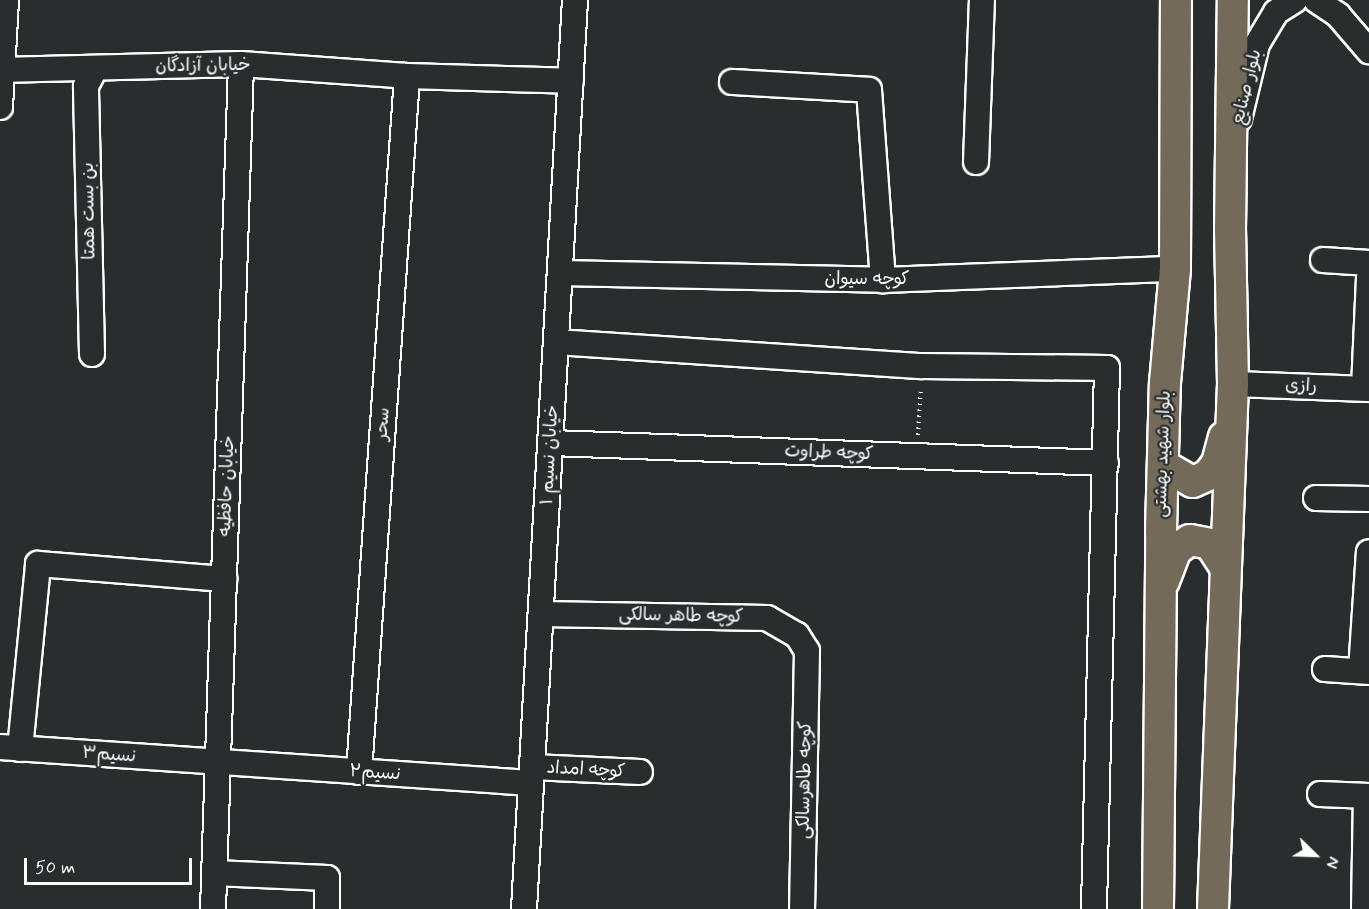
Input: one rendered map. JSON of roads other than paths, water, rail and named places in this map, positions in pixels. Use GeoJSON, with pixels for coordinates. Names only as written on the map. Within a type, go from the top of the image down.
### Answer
{"type":"FeatureCollection","features":[{"type":"Feature","properties":{"kind":"main road"},"geometry":{"type":"LineString","coordinates":[[1213,909],[1233,384],[1231,153],[1233,0]]}},
{"type":"Feature","properties":{"kind":"main road","name":"بلوار شهید بهشتی"},"geometry":{"type":"LineString","coordinates":[[1158,909],[1163,465],[1175,269],[1175,1]]}},
{"type":"Feature","properties":{"kind":"main road"},"geometry":{"type":"LineString","coordinates":[[1163,465],[1193,482],[1208,475],[1222,450],[1233,384]]}},
{"type":"Feature","properties":{"kind":"main road"},"geometry":{"type":"LineString","coordinates":[[1163,586],[1176,550],[1190,540],[1210,544],[1225,567]]}},
{"type":"Feature","properties":{"kind":"street"},"geometry":{"type":"LineString","coordinates":[[0,107],[6,0]]}},
{"type":"Feature","properties":{"kind":"street","name":"خیابان نسیم ۱"},"geometry":{"type":"LineString","coordinates":[[524,909],[575,0]]}},
{"type":"Feature","properties":{"kind":"street"},"geometry":{"type":"LineString","coordinates":[[976,162],[982,0]]}},
{"type":"Feature","properties":{"kind":"street","name":"بلوار صنایع"},"geometry":{"type":"LineString","coordinates":[[1231,153],[1257,44],[1276,12],[1295,0]]}},
{"type":"Feature","properties":{"kind":"street"},"geometry":{"type":"LineString","coordinates":[[1316,0],[1338,15],[1369,51]]}},
{"type":"Feature","properties":{"kind":"street","name":"خیابان آزادگان"},"geometry":{"type":"LineString","coordinates":[[1,70],[241,64],[407,76],[571,81]]}},
{"type":"Feature","properties":{"kind":"street","name":"خیابان حافظیه"},"geometry":{"type":"LineString","coordinates":[[213,909],[241,64]]}},
{"type":"Feature","properties":{"kind":"street","name":"بن بست همتا"},"geometry":{"type":"LineString","coordinates":[[92,354],[86,86],[95,69]]}},
{"type":"Feature","properties":{"kind":"street","name":"سحر"},"geometry":{"type":"LineString","coordinates":[[359,772],[407,76]]}},
{"type":"Feature","properties":{"kind":"street"},"geometry":{"type":"LineString","coordinates":[[732,82],[869,90],[883,280]]}},
{"type":"Feature","properties":{"kind":"street"},"geometry":{"type":"LineString","coordinates":[[1323,260],[1369,263]]}},
{"type":"Feature","properties":{"kind":"street","name":"کوچه سیوان"},"geometry":{"type":"LineString","coordinates":[[560,273],[883,280],[1175,269]]}},
{"type":"Feature","properties":{"kind":"street"},"geometry":{"type":"LineString","coordinates":[[1367,388],[1369,277]]}},
{"type":"Feature","properties":{"kind":"street"},"geometry":{"type":"LineString","coordinates":[[556,342],[922,366],[1107,368],[1107,463],[1094,909]]}},
{"type":"Feature","properties":{"kind":"street","name":"رازی"},"geometry":{"type":"LineString","coordinates":[[1233,384],[1367,388]]}},
{"type":"Feature","properties":{"kind":"street","name":"کوچه طراوت"},"geometry":{"type":"LineString","coordinates":[[550,443],[1107,463]]}},
{"type":"Feature","properties":{"kind":"street"},"geometry":{"type":"LineString","coordinates":[[1316,498],[1369,499]]}},
{"type":"Feature","properties":{"kind":"street"},"geometry":{"type":"LineString","coordinates":[[1325,669],[1365,671],[1369,552]]}},
{"type":"Feature","properties":{"kind":"street"},"geometry":{"type":"LineString","coordinates":[[10,748],[38,564],[224,579]]}},
{"type":"Feature","properties":{"kind":"street","name":"کوچه طاهر سالکی"},"geometry":{"type":"LineString","coordinates":[[541,614],[767,618],[796,634],[807,651]]}},
{"type":"Feature","properties":{"kind":"street","name":"کوچه طاهرسالکی"},"geometry":{"type":"LineString","coordinates":[[802,909],[807,651]]}},
{"type":"Feature","properties":{"kind":"street","name":"نسیم۳"},"geometry":{"type":"LineString","coordinates":[[10,748],[218,762]]}},
{"type":"Feature","properties":{"kind":"street","name":"نسیم۲"},"geometry":{"type":"LineString","coordinates":[[218,762],[359,772],[532,775]]}},
{"type":"Feature","properties":{"kind":"street","name":"کوچه امداد"},"geometry":{"type":"LineString","coordinates":[[532,775],[640,772]]}},
{"type":"Feature","properties":{"kind":"street"},"geometry":{"type":"LineString","coordinates":[[1320,794],[1368,796],[1364,909]]}},
{"type":"Feature","properties":{"kind":"street"},"geometry":{"type":"LineString","coordinates":[[214,873],[327,878],[327,909]]}}]}
